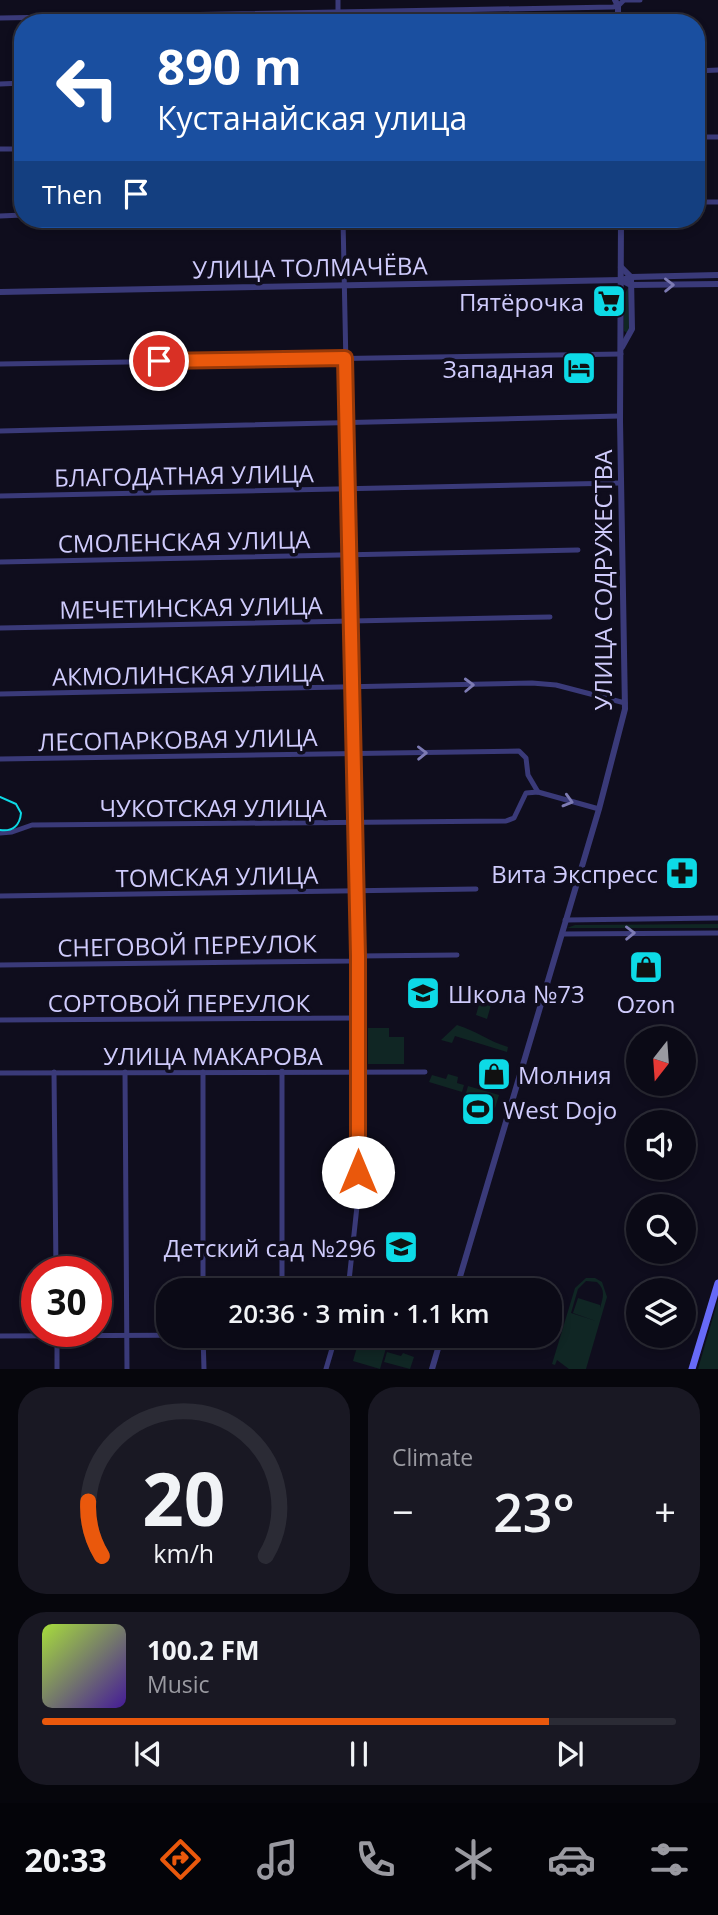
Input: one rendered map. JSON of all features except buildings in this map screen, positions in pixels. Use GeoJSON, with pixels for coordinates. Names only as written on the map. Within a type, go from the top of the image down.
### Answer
{"type":"FeatureCollection","features":[{"type":"Feature","properties":{"kind":"main road"},"geometry":{"type":"LineString","coordinates":[[692,1369],[718,1283]]}},
{"type":"Feature","properties":{"kind":"street"},"geometry":{"type":"LineString","coordinates":[[338,0],[338,12]]}},
{"type":"Feature","properties":{"kind":"street"},"geometry":{"type":"LineString","coordinates":[[225,14],[616,3],[640,0]]}},
{"type":"Feature","properties":{"kind":"street"},"geometry":{"type":"LineString","coordinates":[[343,228],[358,956],[358,1197],[349,1278]]}},
{"type":"Feature","properties":{"kind":"street","name":"УЛИЦА СОДРУЖЕСТВА"},"geometry":{"type":"LineString","coordinates":[[460,1278],[623,721],[621,228]]}},
{"type":"Feature","properties":{"kind":"street"},"geometry":{"type":"LineString","coordinates":[[621,267],[631,277]]}},
{"type":"Feature","properties":{"kind":"street","name":"УЛИЦА ТОЛМАЧЁВА"},"geometry":{"type":"LineString","coordinates":[[0,292],[621,280],[631,277],[718,275]]}},
{"type":"Feature","properties":{"kind":"street","name":"УЛИЦА СОДРУЖЕСТВА"},"geometry":{"type":"LineString","coordinates":[[621,352],[632,329],[631,277]]}},
{"type":"Feature","properties":{"kind":"street","name":"УЛИЦА ТОЛМАЧЁВА"},"geometry":{"type":"LineString","coordinates":[[621,280],[631,285],[718,284]]}},
{"type":"Feature","properties":{"kind":"street"},"geometry":{"type":"LineString","coordinates":[[0,363],[621,352]]}},
{"type":"Feature","properties":{"kind":"street"},"geometry":{"type":"LineString","coordinates":[[0,431],[620,416]]}},
{"type":"Feature","properties":{"kind":"street","name":"БЛАГОДАТНАЯ УЛИЦА"},"geometry":{"type":"LineString","coordinates":[[0,496],[621,483]]}},
{"type":"Feature","properties":{"kind":"street","name":"СМОЛЕНСКАЯ УЛИЦА"},"geometry":{"type":"LineString","coordinates":[[0,562],[578,550]]}},
{"type":"Feature","properties":{"kind":"street","name":"МЕЧЕТИНСКАЯ УЛИЦА"},"geometry":{"type":"LineString","coordinates":[[0,628],[550,617]]}},
{"type":"Feature","properties":{"kind":"street","name":"АКМОЛИНСКАЯ УЛИЦА"},"geometry":{"type":"LineString","coordinates":[[0,694],[556,685],[625,703]]}},
{"type":"Feature","properties":{"kind":"street","name":"ЛЕСОПАРКОВАЯ УЛИЦА"},"geometry":{"type":"LineString","coordinates":[[0,759],[519,751],[526,758],[528,775],[538,792]]}},
{"type":"Feature","properties":{"kind":"street"},"geometry":{"type":"LineString","coordinates":[[538,792],[599,809]]}},
{"type":"Feature","properties":{"kind":"street","name":"ЧУКОТСКАЯ УЛИЦА"},"geometry":{"type":"LineString","coordinates":[[0,833],[32,825],[506,821],[514,818],[526,793],[538,792]]}},
{"type":"Feature","properties":{"kind":"street","name":"ТОМСКАЯ УЛИЦА"},"geometry":{"type":"LineString","coordinates":[[0,896],[476,889]]}},
{"type":"Feature","properties":{"kind":"street"},"geometry":{"type":"LineString","coordinates":[[565,920],[718,918]]}},
{"type":"Feature","properties":{"kind":"street"},"geometry":{"type":"LineString","coordinates":[[562,934],[718,933]]}},
{"type":"Feature","properties":{"kind":"street","name":"СНЕГОВОЙ ПЕРЕУЛОК"},"geometry":{"type":"LineString","coordinates":[[0,965],[350,961],[358,956],[457,955]]}},
{"type":"Feature","properties":{"kind":"street","name":"СОРТОВОЙ ПЕРЕУЛОК"},"geometry":{"type":"LineString","coordinates":[[0,1020],[358,1018]]}},
{"type":"Feature","properties":{"kind":"street"},"geometry":{"type":"LineString","coordinates":[[54,1072],[56,1256]]}},
{"type":"Feature","properties":{"kind":"street"},"geometry":{"type":"LineString","coordinates":[[125,1072],[127,1369]]}},
{"type":"Feature","properties":{"kind":"street"},"geometry":{"type":"LineString","coordinates":[[203,1072],[203,1278]]}},
{"type":"Feature","properties":{"kind":"street"},"geometry":{"type":"LineString","coordinates":[[282,1072],[282,1278]]}},
{"type":"Feature","properties":{"kind":"street","name":"УЛИЦА МАКАРОВА"},"geometry":{"type":"LineString","coordinates":[[0,1073],[425,1072]]}},
{"type":"Feature","properties":{"kind":"street"},"geometry":{"type":"LineString","coordinates":[[0,1336],[21,1335]]}},
{"type":"Feature","properties":{"kind":"street"},"geometry":{"type":"LineString","coordinates":[[112,1335],[156,1335]]}},
{"type":"Feature","properties":{"kind":"street"},"geometry":{"type":"LineString","coordinates":[[57,1347],[57,1369]]}},
{"type":"Feature","properties":{"kind":"street"},"geometry":{"type":"LineString","coordinates":[[203,1348],[204,1369]]}},
{"type":"Feature","properties":{"kind":"street"},"geometry":{"type":"LineString","coordinates":[[326,1369],[332,1348]]}},
{"type":"Feature","properties":{"kind":"street"},"geometry":{"type":"LineString","coordinates":[[432,1369],[438,1348]]}},
{"type":"Feature","properties":{"kind":"green space"},"geometry":{"type":"Polygon","coordinates":[[[628,288],[627,333],[624,331],[624,295],[628,288]]]}},
{"type":"Feature","properties":{"kind":"green space"},"geometry":{"type":"Polygon","coordinates":[[[718,924],[718,928],[567,928],[575,925],[718,924]]]}},
{"type":"Feature","properties":{"kind":"green space"},"geometry":{"type":"Polygon","coordinates":[[[482,994],[493,998],[487,1019],[476,1015],[482,994]]]}},
{"type":"Feature","properties":{"kind":"green space"},"geometry":{"type":"Polygon","coordinates":[[[457,1025],[508,1047],[507,1052],[455,1036],[452,1043],[441,1040],[457,1025]]]}},
{"type":"Feature","properties":{"kind":"green space"},"geometry":{"type":"Polygon","coordinates":[[[368,1028],[389,1028],[389,1037],[404,1037],[404,1064],[368,1064],[368,1028]]]}},
{"type":"Feature","properties":{"kind":"green space"},"geometry":{"type":"Polygon","coordinates":[[[448,1074],[458,1077],[457,1083],[464,1085],[462,1092],[429,1082],[432,1075],[446,1079],[448,1074]]]}},
{"type":"Feature","properties":{"kind":"green space"},"geometry":{"type":"Polygon","coordinates":[[[468,1086],[499,1095],[495,1108],[479,1103],[481,1098],[466,1093],[468,1086]]]}},
{"type":"Feature","properties":{"kind":"green space"},"geometry":{"type":"Polygon","coordinates":[[[586,1278],[595,1278],[602,1282],[607,1297],[586,1369],[569,1369],[557,1360],[555,1365],[552,1364],[557,1348],[562,1348],[562,1331],[575,1288],[586,1278]],[[586,1281],[578,1289],[571,1313],[596,1321],[573,1313],[578,1298],[600,1305],[600,1308],[603,1291],[600,1285],[586,1281]]]}},
{"type":"Feature","properties":{"kind":"green space"},"geometry":{"type":"Polygon","coordinates":[[[718,1300],[718,1369],[698,1369],[718,1300]]]}},
{"type":"Feature","properties":{"kind":"green space"},"geometry":{"type":"Polygon","coordinates":[[[357,1348],[386,1348],[380,1369],[353,1361],[357,1348]]]}},
{"type":"Feature","properties":{"kind":"green space"},"geometry":{"type":"Polygon","coordinates":[[[387,1352],[414,1357],[410,1369],[384,1362],[387,1352]]]}},
{"type":"Feature","properties":{"kind":"tram line"},"geometry":{"type":"LineString","coordinates":[[0,797],[16,804],[21,813],[15,827],[0,830]]}},
{"type":"Feature","properties":{"kind":"place","name":"Пятёрочка"},"geometry":{"type":"Point","coordinates":[609,301]}},
{"type":"Feature","properties":{"kind":"place","name":"Западная"},"geometry":{"type":"Point","coordinates":[579,368]}},
{"type":"Feature","properties":{"kind":"place","name":"Вита Экспресс"},"geometry":{"type":"Point","coordinates":[682,873]}},
{"type":"Feature","properties":{"kind":"place","name":"Ozon"},"geometry":{"type":"Point","coordinates":[646,967]}},
{"type":"Feature","properties":{"kind":"place","name":"Школа №73"},"geometry":{"type":"Point","coordinates":[423,993]}},
{"type":"Feature","properties":{"kind":"place","name":"Молния"},"geometry":{"type":"Point","coordinates":[494,1074]}},
{"type":"Feature","properties":{"kind":"place","name":"West Dojo"},"geometry":{"type":"Point","coordinates":[478,1109]}},
{"type":"Feature","properties":{"kind":"place","name":"Детский сад №296"},"geometry":{"type":"Point","coordinates":[401,1247]}},
{"type":"Feature","properties":{"kind":"route"},"geometry":{"type":"LineString","coordinates":[[159,361],[345,358],[358,956],[358,1172]]}}]}
